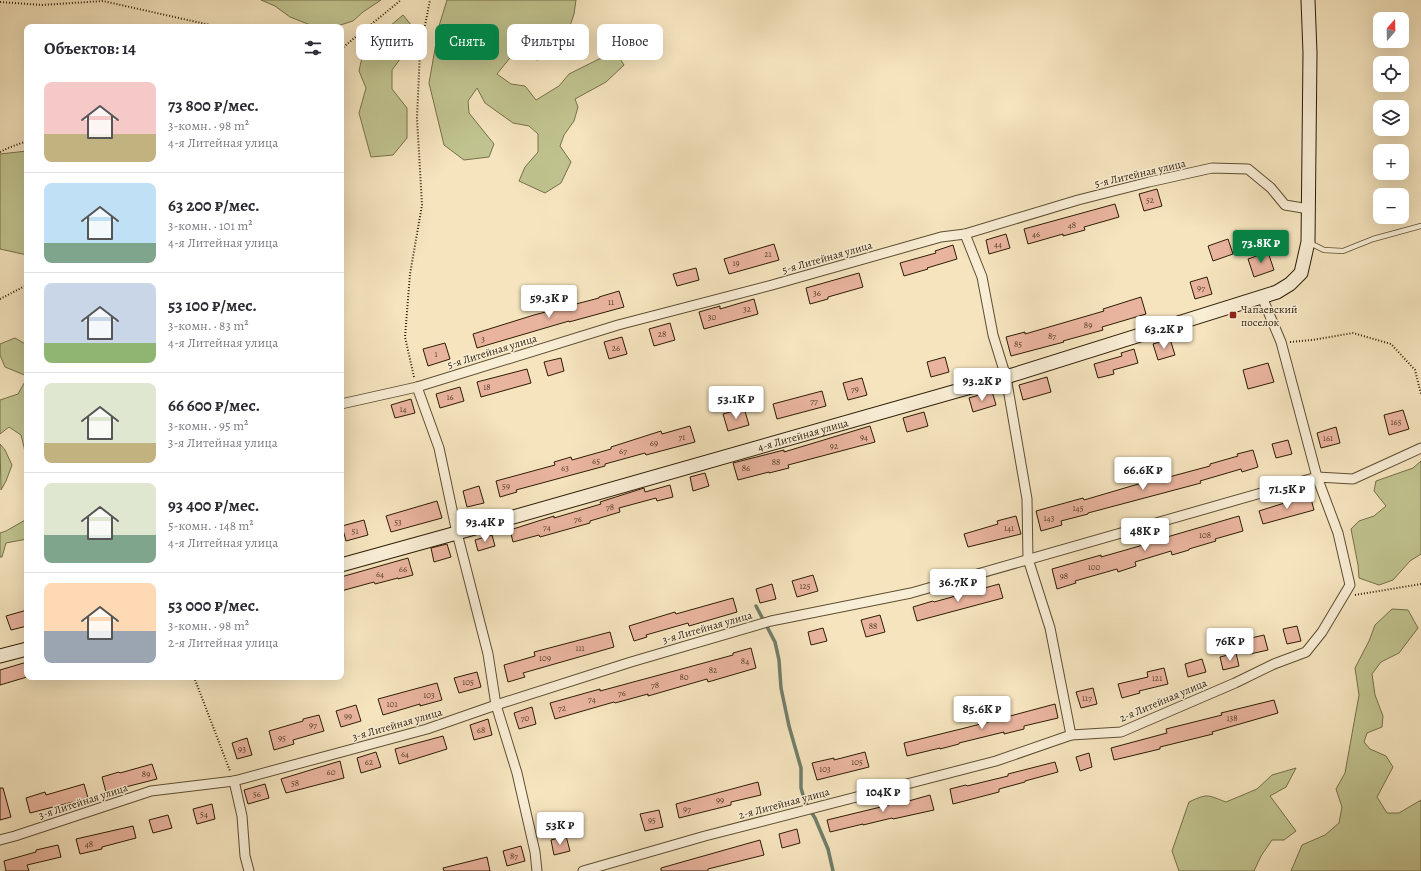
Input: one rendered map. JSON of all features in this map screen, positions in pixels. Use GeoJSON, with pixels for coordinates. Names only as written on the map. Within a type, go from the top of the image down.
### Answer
{"type":"FeatureCollection","features":[{"type":"Feature","properties":{"kind":"street","name":"4-я Литейная улица"},"geometry":{"type":"LineString","coordinates":[[344,563],[457,533],[1006,377],[1262,297],[1276,292],[1290,284],[1301,273],[1308,242],[1310,53],[1308,0]]}},
{"type":"Feature","properties":{"kind":"street","name":"5-я Литейная улица"},"geometry":{"type":"LineString","coordinates":[[344,403],[417,387],[618,325],[772,285],[941,238],[965,234],[1078,200],[1212,168],[1248,169],[1271,188],[1285,205],[1309,209]]}},
{"type":"Feature","properties":{"kind":"street"},"geometry":{"type":"LineString","coordinates":[[965,234],[982,277],[993,335],[1006,377],[1027,499],[1028,559],[1050,628],[1071,735]]}},
{"type":"Feature","properties":{"kind":"street","name":"2-я Литейная улица"},"geometry":{"type":"LineString","coordinates":[[582,871],[705,836],[996,761],[1071,735],[1121,732],[1235,683],[1274,664],[1306,652],[1322,632],[1350,585],[1338,533],[1317,477],[1281,342],[1262,297]]}},
{"type":"Feature","properties":{"kind":"street"},"geometry":{"type":"LineString","coordinates":[[417,387],[439,448],[457,533],[488,654],[496,705],[518,773],[535,852],[537,871]]}},
{"type":"Feature","properties":{"kind":"street","name":"3-я Литейная улица"},"geometry":{"type":"LineString","coordinates":[[0,840],[151,791],[234,781],[427,729],[496,705],[631,662],[771,621],[911,593],[1317,477],[1353,479],[1421,448]]}},
{"type":"Feature","properties":{"kind":"street"},"geometry":{"type":"LineString","coordinates":[[0,656],[24,650]]}},
{"type":"Feature","properties":{"kind":"street"},"geometry":{"type":"LineString","coordinates":[[234,781],[242,816],[245,856],[249,871]]}},
{"type":"Feature","properties":{"kind":"lane"},"geometry":{"type":"LineString","coordinates":[[1308,242],[1324,250],[1343,250],[1373,239],[1421,226]]}},
{"type":"Feature","properties":{"kind":"path"},"geometry":{"type":"LineString","coordinates":[[344,47],[401,0]]}},
{"type":"Feature","properties":{"kind":"path"},"geometry":{"type":"LineString","coordinates":[[417,387],[405,337],[410,274],[422,205],[417,118],[420,51],[430,0]]}},
{"type":"Feature","properties":{"kind":"path"},"geometry":{"type":"LineString","coordinates":[[0,2],[42,5],[103,1],[206,24]]}},
{"type":"Feature","properties":{"kind":"path"},"geometry":{"type":"LineString","coordinates":[[0,152],[24,142]]}},
{"type":"Feature","properties":{"kind":"path"},"geometry":{"type":"LineString","coordinates":[[0,299],[24,287]]}},
{"type":"Feature","properties":{"kind":"path"},"geometry":{"type":"LineString","coordinates":[[1281,342],[1312,340],[1354,333],[1391,344],[1415,370],[1421,394]]}},
{"type":"Feature","properties":{"kind":"path"},"geometry":{"type":"LineString","coordinates":[[1342,597],[1421,584]]}},
{"type":"Feature","properties":{"kind":"path"},"geometry":{"type":"LineString","coordinates":[[195,680],[234,781]]}},
{"type":"Feature","properties":{"kind":"green space"},"geometry":{"type":"Polygon","coordinates":[[[261,0],[381,0],[353,21],[344,24],[308,24],[290,17],[275,6],[261,0]]]}},
{"type":"Feature","properties":{"kind":"green space"},"geometry":{"type":"Polygon","coordinates":[[[447,0],[576,0],[571,24],[507,24],[508,60],[497,74],[511,84],[525,86],[536,100],[559,86],[569,74],[597,60],[621,60],[624,65],[606,82],[575,99],[578,107],[574,121],[564,135],[560,146],[571,162],[561,183],[545,193],[519,181],[525,167],[538,152],[538,134],[529,126],[513,123],[485,103],[477,88],[468,101],[469,113],[494,144],[489,157],[464,160],[444,145],[429,83],[435,49],[435,60],[499,60],[499,24],[440,24],[447,0]]]}},
{"type":"Feature","properties":{"kind":"green space"},"geometry":{"type":"Polygon","coordinates":[[[403,15],[410,24],[392,24],[403,15]]]}},
{"type":"Feature","properties":{"kind":"green space"},"geometry":{"type":"Polygon","coordinates":[[[361,60],[399,60],[392,70],[392,89],[407,108],[407,138],[393,155],[371,157],[359,113],[366,88],[359,71],[361,60]]]}},
{"type":"Feature","properties":{"kind":"green space"},"geometry":{"type":"Polygon","coordinates":[[[24,151],[24,254],[0,249],[0,154],[24,151]]]}},
{"type":"Feature","properties":{"kind":"green space"},"geometry":{"type":"Polygon","coordinates":[[[15,338],[24,343],[24,375],[5,367],[0,355],[0,344],[15,338]]]}},
{"type":"Feature","properties":{"kind":"green space"},"geometry":{"type":"Polygon","coordinates":[[[24,383],[24,447],[21,435],[9,427],[0,434],[0,400],[18,394],[24,383]]]}},
{"type":"Feature","properties":{"kind":"green space"},"geometry":{"type":"Polygon","coordinates":[[[0,444],[5,450],[12,465],[1,490],[0,444]]]}},
{"type":"Feature","properties":{"kind":"green space"},"geometry":{"type":"Polygon","coordinates":[[[1421,461],[1421,554],[1410,561],[1393,580],[1379,585],[1359,578],[1351,529],[1359,521],[1374,516],[1386,506],[1374,491],[1376,481],[1413,468],[1421,461]]]}},
{"type":"Feature","properties":{"kind":"green space"},"geometry":{"type":"Polygon","coordinates":[[[24,521],[24,540],[6,543],[2,557],[0,557],[0,533],[24,521]]]}},
{"type":"Feature","properties":{"kind":"green space"},"geometry":{"type":"Polygon","coordinates":[[[1392,609],[1408,610],[1418,628],[1399,653],[1381,662],[1372,674],[1375,695],[1383,716],[1382,727],[1367,733],[1364,742],[1370,749],[1386,756],[1393,767],[1377,797],[1387,813],[1399,813],[1421,800],[1421,871],[1291,871],[1302,845],[1325,835],[1339,823],[1342,807],[1336,789],[1345,773],[1359,695],[1355,668],[1369,641],[1375,625],[1392,609]]]}},
{"type":"Feature","properties":{"kind":"green space"},"geometry":{"type":"Polygon","coordinates":[[[1296,768],[1286,787],[1270,796],[1296,831],[1284,840],[1272,840],[1261,856],[1254,871],[1179,871],[1172,851],[1189,802],[1200,797],[1208,796],[1226,802],[1257,789],[1272,775],[1296,768]]]}},
{"type":"Feature","properties":{"kind":"building"},"geometry":{"type":"Polygon","coordinates":[[[1157,189],[1162,206],[1144,211],[1139,194],[1157,189]]]}},
{"type":"Feature","properties":{"kind":"building"},"geometry":{"type":"Polygon","coordinates":[[[1115,204],[1119,217],[1084,227],[1085,230],[1063,236],[1063,234],[1028,244],[1024,229],[1115,204]]]}},
{"type":"Feature","properties":{"kind":"building"},"geometry":{"type":"Polygon","coordinates":[[[1006,234],[1010,248],[989,254],[986,240],[1006,234]]]}},
{"type":"Feature","properties":{"kind":"building"},"geometry":{"type":"Polygon","coordinates":[[[1228,239],[1233,254],[1213,261],[1208,246],[1228,239]]]}},
{"type":"Feature","properties":{"kind":"building"},"geometry":{"type":"Polygon","coordinates":[[[774,244],[779,260],[729,274],[724,259],[774,244]]]}},
{"type":"Feature","properties":{"kind":"building"},"geometry":{"type":"Polygon","coordinates":[[[953,245],[957,259],[904,276],[900,263],[936,253],[935,251],[953,245]]]}},
{"type":"Feature","properties":{"kind":"building"},"geometry":{"type":"Polygon","coordinates":[[[1268,252],[1274,270],[1254,277],[1248,259],[1268,252]]]}},
{"type":"Feature","properties":{"kind":"building"},"geometry":{"type":"Polygon","coordinates":[[[696,268],[699,280],[677,286],[673,274],[696,268]]]}},
{"type":"Feature","properties":{"kind":"building"},"geometry":{"type":"Polygon","coordinates":[[[859,273],[863,287],[810,304],[806,288],[859,273]]]}},
{"type":"Feature","properties":{"kind":"building"},"geometry":{"type":"Polygon","coordinates":[[[1207,277],[1212,294],[1195,299],[1190,282],[1207,277]]]}},
{"type":"Feature","properties":{"kind":"building"},"geometry":{"type":"Polygon","coordinates":[[[619,291],[624,307],[569,321],[477,348],[473,334],[619,291]]]}},
{"type":"Feature","properties":{"kind":"building"},"geometry":{"type":"Polygon","coordinates":[[[1141,297],[1146,314],[1102,327],[1103,330],[1011,356],[1006,337],[1025,332],[1025,334],[1104,311],[1103,309],[1141,297]]]}},
{"type":"Feature","properties":{"kind":"building"},"geometry":{"type":"Polygon","coordinates":[[[754,299],[758,314],[704,329],[699,312],[720,306],[720,309],[754,299]]]}},
{"type":"Feature","properties":{"kind":"building"},"geometry":{"type":"Polygon","coordinates":[[[670,323],[675,340],[654,346],[649,329],[670,323]]]}},
{"type":"Feature","properties":{"kind":"building"},"geometry":{"type":"Polygon","coordinates":[[[622,337],[627,354],[609,359],[604,342],[622,337]]]}},
{"type":"Feature","properties":{"kind":"building"},"geometry":{"type":"Polygon","coordinates":[[[1170,339],[1175,355],[1158,360],[1153,344],[1170,339]]]}},
{"type":"Feature","properties":{"kind":"building"},"geometry":{"type":"Polygon","coordinates":[[[445,343],[450,359],[428,366],[423,349],[445,343]]]}},
{"type":"Feature","properties":{"kind":"building"},"geometry":{"type":"Polygon","coordinates":[[[1134,349],[1138,363],[1113,370],[1114,374],[1098,378],[1094,364],[1122,356],[1121,353],[1134,349]]]}},
{"type":"Feature","properties":{"kind":"building"},"geometry":{"type":"Polygon","coordinates":[[[945,357],[949,372],[931,377],[927,362],[945,357]]]}},
{"type":"Feature","properties":{"kind":"building"},"geometry":{"type":"Polygon","coordinates":[[[561,358],[564,371],[548,376],[544,362],[561,358]]]}},
{"type":"Feature","properties":{"kind":"building"},"geometry":{"type":"Polygon","coordinates":[[[1268,363],[1274,382],[1248,389],[1243,370],[1268,363]]]}},
{"type":"Feature","properties":{"kind":"building"},"geometry":{"type":"Polygon","coordinates":[[[527,369],[531,383],[481,397],[477,382],[527,369]]]}},
{"type":"Feature","properties":{"kind":"building"},"geometry":{"type":"Polygon","coordinates":[[[1047,377],[1051,392],[1023,400],[1019,385],[1047,377]]]}},
{"type":"Feature","properties":{"kind":"building"},"geometry":{"type":"Polygon","coordinates":[[[862,378],[867,395],[848,400],[843,383],[862,378]]]}},
{"type":"Feature","properties":{"kind":"building"},"geometry":{"type":"Polygon","coordinates":[[[460,387],[464,401],[440,408],[436,394],[460,387]]]}},
{"type":"Feature","properties":{"kind":"building"},"geometry":{"type":"Polygon","coordinates":[[[822,391],[826,406],[777,419],[773,404],[822,391]]]}},
{"type":"Feature","properties":{"kind":"building"},"geometry":{"type":"Polygon","coordinates":[[[992,391],[996,405],[973,412],[969,398],[992,391]]]}},
{"type":"Feature","properties":{"kind":"building"},"geometry":{"type":"Polygon","coordinates":[[[411,399],[415,413],[395,418],[391,405],[411,399]]]}},
{"type":"Feature","properties":{"kind":"building"},"geometry":{"type":"Polygon","coordinates":[[[744,408],[749,425],[728,431],[723,414],[744,408]]]}},
{"type":"Feature","properties":{"kind":"building"},"geometry":{"type":"Polygon","coordinates":[[[1403,410],[1409,429],[1389,435],[1384,415],[1403,410]]]}},
{"type":"Feature","properties":{"kind":"building"},"geometry":{"type":"Polygon","coordinates":[[[924,412],[928,426],[907,432],[903,418],[924,412]]]}},
{"type":"Feature","properties":{"kind":"building"},"geometry":{"type":"Polygon","coordinates":[[[690,426],[695,442],[605,464],[605,466],[516,490],[517,492],[500,497],[496,481],[555,465],[554,462],[571,457],[572,460],[611,449],[611,447],[661,431],[662,434],[690,426]]]}},
{"type":"Feature","properties":{"kind":"building"},"geometry":{"type":"Polygon","coordinates":[[[870,426],[875,442],[788,465],[789,468],[738,480],[733,463],[784,450],[784,452],[870,426]]]}},
{"type":"Feature","properties":{"kind":"building"},"geometry":{"type":"Polygon","coordinates":[[[1336,427],[1340,443],[1321,448],[1317,433],[1336,427]]]}},
{"type":"Feature","properties":{"kind":"building"},"geometry":{"type":"Polygon","coordinates":[[[1288,440],[1292,454],[1276,458],[1272,444],[1288,440]]]}},
{"type":"Feature","properties":{"kind":"building"},"geometry":{"type":"Polygon","coordinates":[[[1253,450],[1258,467],[1242,472],[1241,469],[1200,481],[1201,483],[1088,513],[1061,521],[1062,525],[1041,531],[1036,511],[1083,498],[1084,500],[1169,475],[1169,477],[1210,466],[1210,464],[1253,450]]]}},
{"type":"Feature","properties":{"kind":"building"},"geometry":{"type":"Polygon","coordinates":[[[705,473],[709,486],[693,491],[690,477],[705,473]]]}},
{"type":"Feature","properties":{"kind":"building"},"geometry":{"type":"Polygon","coordinates":[[[670,485],[673,497],[657,501],[656,498],[619,508],[620,512],[590,521],[590,523],[540,537],[539,535],[513,542],[510,530],[554,516],[554,518],[601,504],[600,502],[644,488],[645,492],[670,485]]]}},
{"type":"Feature","properties":{"kind":"building"},"geometry":{"type":"Polygon","coordinates":[[[479,486],[484,503],[467,507],[463,491],[479,486]]]}},
{"type":"Feature","properties":{"kind":"building"},"geometry":{"type":"Polygon","coordinates":[[[1310,495],[1314,510],[1263,524],[1259,511],[1310,495]]]}},
{"type":"Feature","properties":{"kind":"building"},"geometry":{"type":"Polygon","coordinates":[[[437,501],[442,518],[391,532],[386,516],[437,501]]]}},
{"type":"Feature","properties":{"kind":"building"},"geometry":{"type":"Polygon","coordinates":[[[1016,516],[1021,534],[968,547],[964,534],[998,524],[997,521],[1016,516]]]}},
{"type":"Feature","properties":{"kind":"building"},"geometry":{"type":"Polygon","coordinates":[[[1239,516],[1243,531],[1215,539],[1216,541],[1172,555],[1171,551],[1135,562],[1136,566],[1118,572],[1117,569],[1075,581],[1076,583],[1057,589],[1052,569],[1101,555],[1101,557],[1239,516]]]}},
{"type":"Feature","properties":{"kind":"building"},"geometry":{"type":"Polygon","coordinates":[[[364,520],[368,535],[346,541],[344,525],[364,520]]]}},
{"type":"Feature","properties":{"kind":"building"},"geometry":{"type":"Polygon","coordinates":[[[492,535],[495,546],[478,551],[475,540],[492,535]]]}},
{"type":"Feature","properties":{"kind":"building"},"geometry":{"type":"Polygon","coordinates":[[[447,544],[451,557],[434,562],[431,548],[447,544]]]}},
{"type":"Feature","properties":{"kind":"building"},"geometry":{"type":"Polygon","coordinates":[[[408,558],[413,575],[375,584],[374,582],[344,590],[344,576],[408,558]]]}},
{"type":"Feature","properties":{"kind":"building"},"geometry":{"type":"Polygon","coordinates":[[[813,575],[818,591],[797,597],[792,581],[813,575]]]}},
{"type":"Feature","properties":{"kind":"building"},"geometry":{"type":"Polygon","coordinates":[[[772,584],[776,599],[760,603],[756,589],[772,584]]]}},
{"type":"Feature","properties":{"kind":"building"},"geometry":{"type":"Polygon","coordinates":[[[999,584],[1003,598],[917,621],[913,607],[999,584]]]}},
{"type":"Feature","properties":{"kind":"building"},"geometry":{"type":"Polygon","coordinates":[[[733,598],[737,612],[689,626],[688,623],[646,635],[647,637],[634,641],[629,626],[675,612],[676,614],[733,598]]]}},
{"type":"Feature","properties":{"kind":"building"},"geometry":{"type":"Polygon","coordinates":[[[24,611],[24,627],[11,630],[6,616],[24,611]]]}},
{"type":"Feature","properties":{"kind":"building"},"geometry":{"type":"Polygon","coordinates":[[[880,615],[885,632],[866,637],[861,620],[880,615]]]}},
{"type":"Feature","properties":{"kind":"building"},"geometry":{"type":"Polygon","coordinates":[[[1297,626],[1301,641],[1287,644],[1283,629],[1297,626]]]}},
{"type":"Feature","properties":{"kind":"building"},"geometry":{"type":"Polygon","coordinates":[[[823,628],[827,641],[811,645],[808,632],[823,628]]]}},
{"type":"Feature","properties":{"kind":"building"},"geometry":{"type":"Polygon","coordinates":[[[610,632],[614,647],[523,673],[525,677],[508,682],[504,665],[535,656],[534,652],[610,632]]]}},
{"type":"Feature","properties":{"kind":"building"},"geometry":{"type":"Polygon","coordinates":[[[1264,635],[1268,650],[1250,654],[1247,639],[1264,635]]]}},
{"type":"Feature","properties":{"kind":"building"},"geometry":{"type":"Polygon","coordinates":[[[751,648],[756,668],[708,682],[707,679],[648,696],[648,694],[615,703],[614,702],[555,719],[550,703],[733,655],[733,653],[751,648]]]}},
{"type":"Feature","properties":{"kind":"building"},"geometry":{"type":"Polygon","coordinates":[[[1236,653],[1239,666],[1223,670],[1220,657],[1236,653]]]}},
{"type":"Feature","properties":{"kind":"building"},"geometry":{"type":"Polygon","coordinates":[[[1202,659],[1206,672],[1188,677],[1185,664],[1202,659]]]}},
{"type":"Feature","properties":{"kind":"building"},"geometry":{"type":"Polygon","coordinates":[[[24,663],[24,678],[0,685],[0,670],[24,663]]]}},
{"type":"Feature","properties":{"kind":"building"},"geometry":{"type":"Polygon","coordinates":[[[1164,668],[1168,684],[1139,691],[1140,693],[1122,698],[1118,684],[1148,677],[1147,672],[1164,668]]]}},
{"type":"Feature","properties":{"kind":"building"},"geometry":{"type":"Polygon","coordinates":[[[477,672],[481,687],[459,693],[454,678],[477,672]]]}},
{"type":"Feature","properties":{"kind":"building"},"geometry":{"type":"Polygon","coordinates":[[[437,683],[442,700],[420,706],[420,704],[383,715],[378,699],[437,683]]]}},
{"type":"Feature","properties":{"kind":"building"},"geometry":{"type":"Polygon","coordinates":[[[1093,688],[1097,704],[1081,708],[1076,692],[1093,688]]]}},
{"type":"Feature","properties":{"kind":"building"},"geometry":{"type":"Polygon","coordinates":[[[1274,700],[1278,713],[1212,732],[1213,734],[1114,760],[1111,748],[1167,733],[1166,729],[1274,700]]]}},
{"type":"Feature","properties":{"kind":"building"},"geometry":{"type":"Polygon","coordinates":[[[1055,704],[1058,718],[1024,726],[1024,729],[1004,734],[1004,732],[907,756],[904,743],[1055,704]]]}},
{"type":"Feature","properties":{"kind":"building"},"geometry":{"type":"Polygon","coordinates":[[[356,705],[361,721],[341,727],[336,711],[356,705]]]}},
{"type":"Feature","properties":{"kind":"building"},"geometry":{"type":"Polygon","coordinates":[[[532,707],[536,724],[519,729],[514,713],[532,707]]]}},
{"type":"Feature","properties":{"kind":"building"},"geometry":{"type":"Polygon","coordinates":[[[319,715],[324,731],[293,740],[294,744],[274,750],[269,731],[319,715]]]}},
{"type":"Feature","properties":{"kind":"building"},"geometry":{"type":"Polygon","coordinates":[[[488,719],[492,735],[474,740],[470,725],[488,719]]]}},
{"type":"Feature","properties":{"kind":"building"},"geometry":{"type":"Polygon","coordinates":[[[443,736],[447,749],[399,764],[395,749],[443,736]]]}},
{"type":"Feature","properties":{"kind":"building"},"geometry":{"type":"Polygon","coordinates":[[[247,738],[252,755],[237,759],[232,743],[247,738]]]}},
{"type":"Feature","properties":{"kind":"building"},"geometry":{"type":"Polygon","coordinates":[[[376,752],[381,767],[361,773],[357,758],[376,752]]]}},
{"type":"Feature","properties":{"kind":"building"},"geometry":{"type":"Polygon","coordinates":[[[865,752],[869,767],[817,780],[812,763],[834,758],[834,760],[865,752]]]}},
{"type":"Feature","properties":{"kind":"building"},"geometry":{"type":"Polygon","coordinates":[[[1089,753],[1092,767],[1080,771],[1076,757],[1089,753]]]}},
{"type":"Feature","properties":{"kind":"building"},"geometry":{"type":"Polygon","coordinates":[[[340,761],[344,778],[286,793],[281,779],[340,761]]]}},
{"type":"Feature","properties":{"kind":"building"},"geometry":{"type":"Polygon","coordinates":[[[1055,762],[1058,772],[999,789],[999,792],[953,804],[950,789],[1008,776],[1008,774],[1055,762]]]}},
{"type":"Feature","properties":{"kind":"building"},"geometry":{"type":"Polygon","coordinates":[[[152,764],[157,779],[106,792],[102,777],[152,764]]]}},
{"type":"Feature","properties":{"kind":"building"},"geometry":{"type":"Polygon","coordinates":[[[758,782],[761,795],[731,802],[731,805],[679,818],[676,804],[758,782]]]}},
{"type":"Feature","properties":{"kind":"building"},"geometry":{"type":"Polygon","coordinates":[[[84,784],[88,798],[30,813],[26,798],[45,792],[46,795],[84,784]]]}},
{"type":"Feature","properties":{"kind":"building"},"geometry":{"type":"Polygon","coordinates":[[[265,784],[269,798],[248,804],[244,790],[265,784]]]}},
{"type":"Feature","properties":{"kind":"building"},"geometry":{"type":"Polygon","coordinates":[[[0,788],[3,788],[11,817],[0,820],[0,788]]]}},
{"type":"Feature","properties":{"kind":"building"},"geometry":{"type":"Polygon","coordinates":[[[930,795],[934,810],[830,832],[827,820],[889,805],[889,802],[904,798],[905,802],[930,795]]]}},
{"type":"Feature","properties":{"kind":"building"},"geometry":{"type":"Polygon","coordinates":[[[212,804],[215,819],[197,824],[193,809],[212,804]]]}},
{"type":"Feature","properties":{"kind":"building"},"geometry":{"type":"Polygon","coordinates":[[[659,810],[663,827],[645,831],[640,814],[659,810]]]}},
{"type":"Feature","properties":{"kind":"building"},"geometry":{"type":"Polygon","coordinates":[[[168,815],[172,828],[153,833],[149,820],[168,815]]]}},
{"type":"Feature","properties":{"kind":"building"},"geometry":{"type":"Polygon","coordinates":[[[133,826],[136,838],[102,847],[102,849],[80,854],[76,839],[133,826]]]}},
{"type":"Feature","properties":{"kind":"building"},"geometry":{"type":"Polygon","coordinates":[[[797,829],[800,843],[782,848],[779,834],[797,829]]]}},
{"type":"Feature","properties":{"kind":"building"},"geometry":{"type":"Polygon","coordinates":[[[566,836],[570,851],[554,855],[551,840],[566,836]]]}},
{"type":"Feature","properties":{"kind":"building"},"geometry":{"type":"Polygon","coordinates":[[[760,840],[764,855],[708,869],[708,871],[661,871],[661,868],[760,840]]]}},
{"type":"Feature","properties":{"kind":"building"},"geometry":{"type":"Polygon","coordinates":[[[58,845],[61,857],[27,865],[29,871],[6,871],[4,861],[36,852],[36,850],[58,845]]]}},
{"type":"Feature","properties":{"kind":"building"},"geometry":{"type":"Polygon","coordinates":[[[521,846],[525,861],[507,866],[503,851],[521,846]]]}},
{"type":"Feature","properties":{"kind":"building"},"geometry":{"type":"Polygon","coordinates":[[[487,857],[490,871],[444,871],[443,868],[487,857]]]}},
{"type":"Feature","properties":{"kind":"waterway"},"geometry":{"type":"LineString","coordinates":[[756,606],[775,642],[779,660],[781,688],[789,726],[801,768],[801,788],[805,802],[815,818],[828,849],[833,871]]}},
{"type":"Feature","properties":{"kind":"place","name":"Чапаевский поселок"},"geometry":{"type":"Point","coordinates":[1233,315]}}]}
